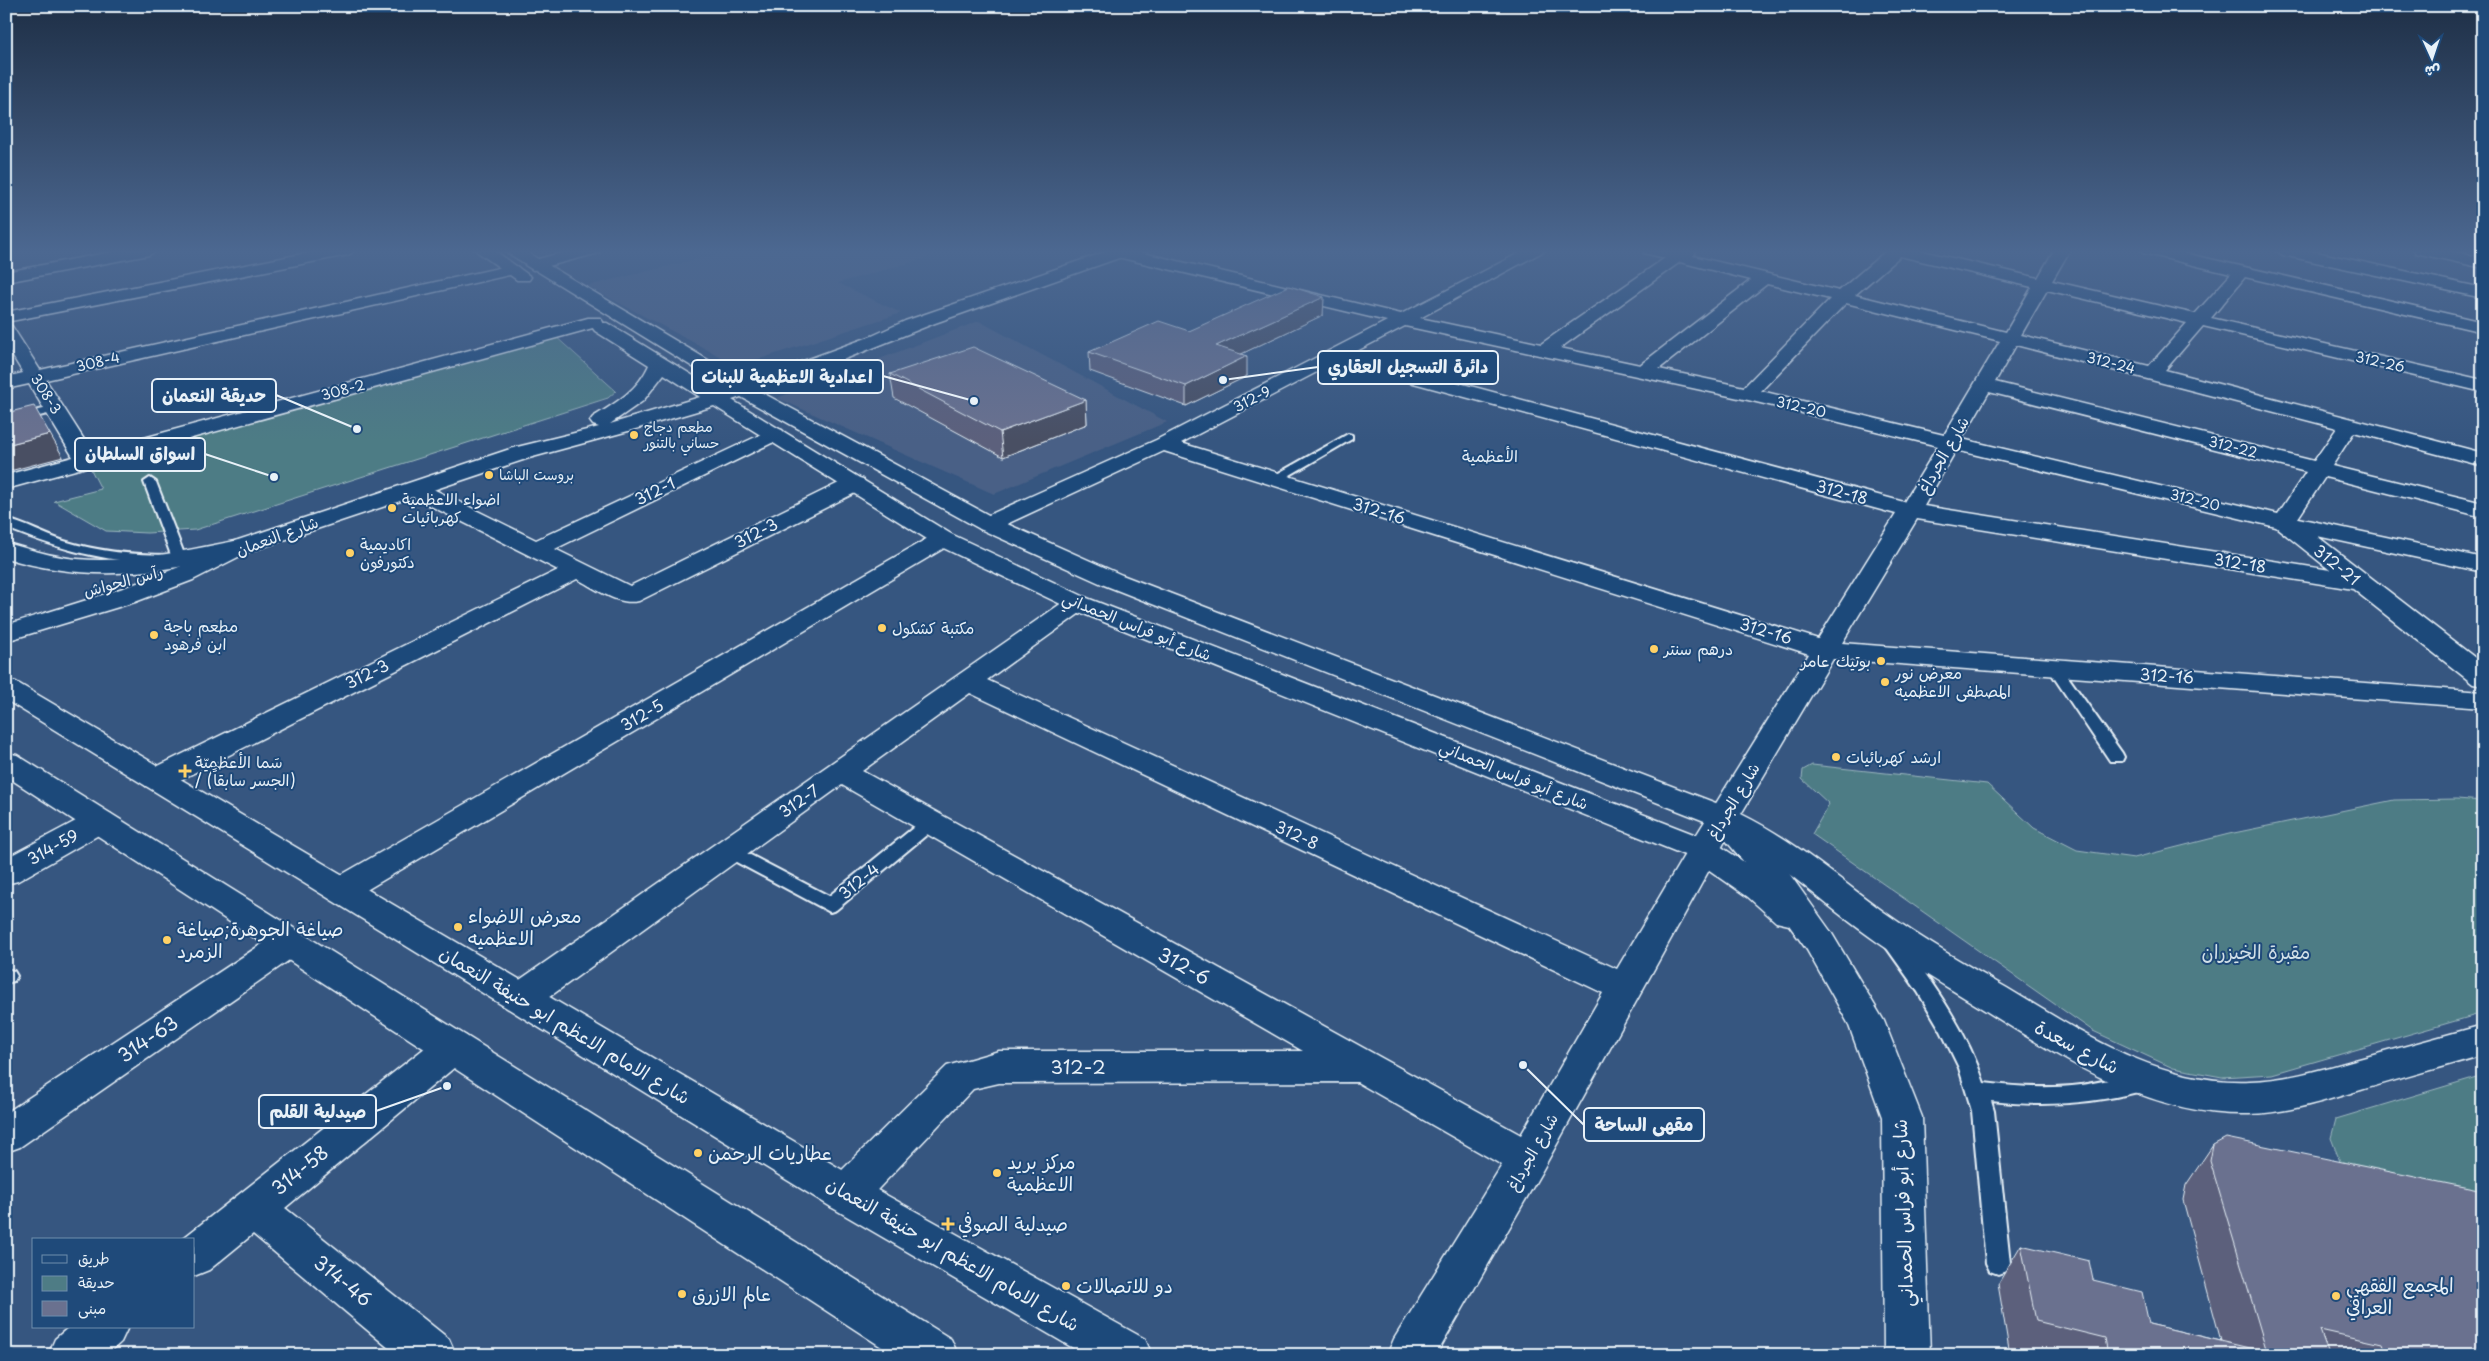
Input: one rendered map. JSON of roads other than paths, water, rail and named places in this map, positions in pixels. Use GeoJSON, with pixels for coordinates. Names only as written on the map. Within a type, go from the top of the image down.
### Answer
{"type":"FeatureCollection","features":[{"type":"Feature","properties":{"kind":"street"},"geometry":{"type":"LineString","coordinates":[[6,317],[24,314]]}},
{"type":"Feature","properties":{"kind":"street","name":"308-4"},"geometry":{"type":"LineString","coordinates":[[6,383],[316,314]]}},
{"type":"Feature","properties":{"kind":"street","name":"شارع أبو فراس الحمداني"},"geometry":{"type":"LineString","coordinates":[[607,314],[724,390],[775,434],[943,539],[1078,603],[1703,850],[1760,889],[1819,941]]}},
{"type":"Feature","properties":{"kind":"street","name":"شارع النعمان"},"geometry":{"type":"LineString","coordinates":[[6,633],[174,580],[213,563],[240,547],[521,453],[847,354],[946,314]]}},
{"type":"Feature","properties":{"kind":"street","name":"312-20"},"geometry":{"type":"LineString","coordinates":[[1377,314],[1748,394],[2284,522],[2483,565]]}},
{"type":"Feature","properties":{"kind":"street","name":"312-9"},"geometry":{"type":"LineString","coordinates":[[988,524],[1163,444],[1416,314]]}},
{"type":"Feature","properties":{"kind":"street"},"geometry":{"type":"LineString","coordinates":[[1545,350],[1598,314]]}},
{"type":"Feature","properties":{"kind":"street"},"geometry":{"type":"LineString","coordinates":[[1643,372],[1718,314]]}},
{"type":"Feature","properties":{"kind":"street"},"geometry":{"type":"LineString","coordinates":[[1748,394],[1826,314]]}},
{"type":"Feature","properties":{"kind":"street","name":"312-24"},"geometry":{"type":"LineString","coordinates":[[1910,314],[2153,373],[2483,460]]}},
{"type":"Feature","properties":{"kind":"street","name":"شارع الجرداغ"},"geometry":{"type":"LineString","coordinates":[[1410,1355],[1528,1159],[1703,850],[1910,511],[2026,314]]}},
{"type":"Feature","properties":{"kind":"street","name":"312-26"},"geometry":{"type":"LineString","coordinates":[[2168,314],[2483,386]]}},
{"type":"Feature","properties":{"kind":"street"},"geometry":{"type":"LineString","coordinates":[[2153,373],[2206,314]]}},
{"type":"Feature","properties":{"kind":"street"},"geometry":{"type":"LineString","coordinates":[[2425,314],[2483,327]]}},
{"type":"Feature","properties":{"kind":"street","name":"شارع أبو فراس الحمداني"},"geometry":{"type":"LineString","coordinates":[[586,317],[659,362],[724,390],[988,524],[1112,580],[1723,817],[1770,870],[1819,941],[1866,1021],[1902,1117],[1907,1355]]}},
{"type":"Feature","properties":{"kind":"street","name":"308-2"},"geometry":{"type":"LineString","coordinates":[[6,482],[586,317]]}},
{"type":"Feature","properties":{"kind":"street","name":"308-3"},"geometry":{"type":"LineString","coordinates":[[6,330],[86,460]]}},
{"type":"Feature","properties":{"kind":"street","name":"312-18"},"geometry":{"type":"LineString","coordinates":[[1336,356],[1910,511],[2358,582]]}},
{"type":"Feature","properties":{"kind":"street"},"geometry":{"type":"LineString","coordinates":[[600,421],[626,406],[644,391],[654,376],[659,362]]}},
{"type":"Feature","properties":{"kind":"street","name":"312-22"},"geometry":{"type":"LineString","coordinates":[[1984,385],[2483,510]]}},
{"type":"Feature","properties":{"kind":"street","name":"شارع النعمان"},"geometry":{"type":"LineString","coordinates":[[521,453],[600,421],[724,390]]}},
{"type":"Feature","properties":{"kind":"street"},"geometry":{"type":"LineString","coordinates":[[2284,522],[2349,425]]}},
{"type":"Feature","properties":{"kind":"street","name":"312-1"},"geometry":{"type":"LineString","coordinates":[[536,549],[775,434]]}},
{"type":"Feature","properties":{"kind":"street","name":"312-16"},"geometry":{"type":"LineString","coordinates":[[1163,444],[1825,650],[2483,700]]}},
{"type":"Feature","properties":{"kind":"street","name":"312-3"},"geometry":{"type":"LineString","coordinates":[[415,489],[630,596],[855,484]]}},
{"type":"Feature","properties":{"kind":"street","name":"312-21"},"geometry":{"type":"LineString","coordinates":[[2284,522],[2358,582],[2483,678]]}},
{"type":"Feature","properties":{"kind":"street","name":"312-5"},"geometry":{"type":"LineString","coordinates":[[341,890],[943,539]]}},
{"type":"Feature","properties":{"kind":"street"},"geometry":{"type":"LineString","coordinates":[[6,550],[55,564],[124,567],[240,547]]}},
{"type":"Feature","properties":{"kind":"street","name":"رآس الحواش"},"geometry":{"type":"LineString","coordinates":[[6,614],[240,547]]}},
{"type":"Feature","properties":{"kind":"street","name":"312-3"},"geometry":{"type":"LineString","coordinates":[[157,779],[577,570]]}},
{"type":"Feature","properties":{"kind":"street","name":"312-7"},"geometry":{"type":"LineString","coordinates":[[520,998],[1112,580]]}},
{"type":"Feature","properties":{"kind":"street","name":"312-8"},"geometry":{"type":"LineString","coordinates":[[968,682],[1625,988]]}},
{"type":"Feature","properties":{"kind":"street","name":"شارع الامام الاعظم ابو حنيفة النعمان"},"geometry":{"type":"LineString","coordinates":[[6,688],[846,1194],[1129,1355]]}},
{"type":"Feature","properties":{"kind":"street"},"geometry":{"type":"LineString","coordinates":[[6,762],[935,1355]]}},
{"type":"Feature","properties":{"kind":"street","name":"312-6"},"geometry":{"type":"LineString","coordinates":[[841,772],[1528,1159]]}},
{"type":"Feature","properties":{"kind":"street","name":"شارع سعدة"},"geometry":{"type":"LineString","coordinates":[[1723,817],[1780,849],[1872,920],[1935,963],[2071,1046],[2107,1065],[2145,1081],[2185,1092],[2260,1099],[2291,1094],[2483,1040]]}},
{"type":"Feature","properties":{"kind":"street","name":"314-59"},"geometry":{"type":"LineString","coordinates":[[6,872],[100,821]]}},
{"type":"Feature","properties":{"kind":"street","name":"314-63"},"geometry":{"type":"LineString","coordinates":[[6,1135],[289,943]]}},
{"type":"Feature","properties":{"kind":"street","name":"314-58"},"geometry":{"type":"LineString","coordinates":[[195,1255],[453,1047]]}},
{"type":"Feature","properties":{"kind":"street","name":"312-2"},"geometry":{"type":"LineString","coordinates":[[846,1194],[961,1077],[999,1067],[1361,1066]]}},
{"type":"Feature","properties":{"kind":"street","name":"314-46"},"geometry":{"type":"LineString","coordinates":[[253,1208],[433,1355]]}},
{"type":"Feature","properties":{"kind":"street"},"geometry":{"type":"LineString","coordinates":[[71,1355],[104,1328]]}},
{"type":"Feature","properties":{"kind":"lane"},"geometry":{"type":"LineString","coordinates":[[6,421],[56,409]]}},
{"type":"Feature","properties":{"kind":"lane"},"geometry":{"type":"LineString","coordinates":[[1274,479],[1348,437]]}},
{"type":"Feature","properties":{"kind":"lane"},"geometry":{"type":"LineString","coordinates":[[6,523],[61,544],[100,553],[134,558],[179,559],[150,482]]}},
{"type":"Feature","properties":{"kind":"lane"},"geometry":{"type":"LineString","coordinates":[[2054,667],[2116,757]]}},
{"type":"Feature","properties":{"kind":"lane","name":"312-4"},"geometry":{"type":"LineString","coordinates":[[729,850],[830,905],[930,823]]}},
{"type":"Feature","properties":{"kind":"lane"},"geometry":{"type":"LineString","coordinates":[[1872,920],[1901,954],[1930,995],[1950,1028],[1969,1068],[1983,1111],[1998,1264]]}},
{"type":"Feature","properties":{"kind":"lane"},"geometry":{"type":"LineString","coordinates":[[1976,1092],[2017,1096],[2056,1096],[2092,1093],[2145,1081]]}},
{"type":"Feature","properties":{"kind":"place","name":"دائرة التسجيل العقاري"},"geometry":{"type":"Point","coordinates":[1223,380]}},
{"type":"Feature","properties":{"kind":"place","name":"اعدادية الاعظمية للبنات"},"geometry":{"type":"Point","coordinates":[974,401]}},
{"type":"Feature","properties":{"kind":"place","name":"حديقة النعمان"},"geometry":{"type":"Point","coordinates":[357,429]}},
{"type":"Feature","properties":{"kind":"place","name":"مطعم دجاج حساني بالتنور"},"geometry":{"type":"Point","coordinates":[634,435]}},
{"type":"Feature","properties":{"kind":"place","name":"بروست الباشا"},"geometry":{"type":"Point","coordinates":[489,475]}},
{"type":"Feature","properties":{"kind":"place","name":"اسواق السلطان"},"geometry":{"type":"Point","coordinates":[274,477]}},
{"type":"Feature","properties":{"kind":"place","name":"اضواء الاعظمية كهربائيات"},"geometry":{"type":"Point","coordinates":[392,508]}},
{"type":"Feature","properties":{"kind":"place","name":"اكاديمية دكتورفون"},"geometry":{"type":"Point","coordinates":[350,553]}},
{"type":"Feature","properties":{"kind":"place","name":"مكتبة كشكول"},"geometry":{"type":"Point","coordinates":[882,628]}},
{"type":"Feature","properties":{"kind":"place","name":"مطعم باجة ابن فرهود"},"geometry":{"type":"Point","coordinates":[154,635]}},
{"type":"Feature","properties":{"kind":"place","name":"درهم سنتر"},"geometry":{"type":"Point","coordinates":[1654,649]}},
{"type":"Feature","properties":{"kind":"place","name":"بوتيك عامر"},"geometry":{"type":"Point","coordinates":[1881,661]}},
{"type":"Feature","properties":{"kind":"place","name":"معرض نور المصطفى الاعظميه"},"geometry":{"type":"Point","coordinates":[1885,682]}},
{"type":"Feature","properties":{"kind":"place","name":"ارشد كهربائيات"},"geometry":{"type":"Point","coordinates":[1836,757]}},
{"type":"Feature","properties":{"kind":"place","name":"سَما الأعظميّة / (الجسر سابقاً)"},"geometry":{"type":"Point","coordinates":[185,771]}},
{"type":"Feature","properties":{"kind":"place","name":"معرض الاضواء الاعظميه"},"geometry":{"type":"Point","coordinates":[458,927]}},
{"type":"Feature","properties":{"kind":"place","name":"صياغة الجوهرة;صياغة الزمرد"},"geometry":{"type":"Point","coordinates":[167,940]}},
{"type":"Feature","properties":{"kind":"place","name":"مقهى الساحة"},"geometry":{"type":"Point","coordinates":[1523,1065]}},
{"type":"Feature","properties":{"kind":"place","name":"صيدلية القلم"},"geometry":{"type":"Point","coordinates":[447,1086]}},
{"type":"Feature","properties":{"kind":"place","name":"عطاريات الرحمن"},"geometry":{"type":"Point","coordinates":[698,1153]}},
{"type":"Feature","properties":{"kind":"place","name":"مركز بريد الاعظمية"},"geometry":{"type":"Point","coordinates":[997,1173]}},
{"type":"Feature","properties":{"kind":"place","name":"صيدلية الصوفي"},"geometry":{"type":"Point","coordinates":[948,1224]}},
{"type":"Feature","properties":{"kind":"place","name":"دو للاتصالات"},"geometry":{"type":"Point","coordinates":[1066,1286]}},
{"type":"Feature","properties":{"kind":"place","name":"عالم الازرق"},"geometry":{"type":"Point","coordinates":[682,1294]}},
{"type":"Feature","properties":{"kind":"place","name":"المجمع الفقهي العراقي"},"geometry":{"type":"Point","coordinates":[2336,1296]}},
{"type":"Feature","properties":{"kind":"district","name":"الأعظمية"},"geometry":{"type":"Point","coordinates":[1490,456]}},
{"type":"Feature","properties":{"kind":"park label","name":"مقبرة الخيزران"},"geometry":{"type":"Point","coordinates":[2256,952]}}]}
